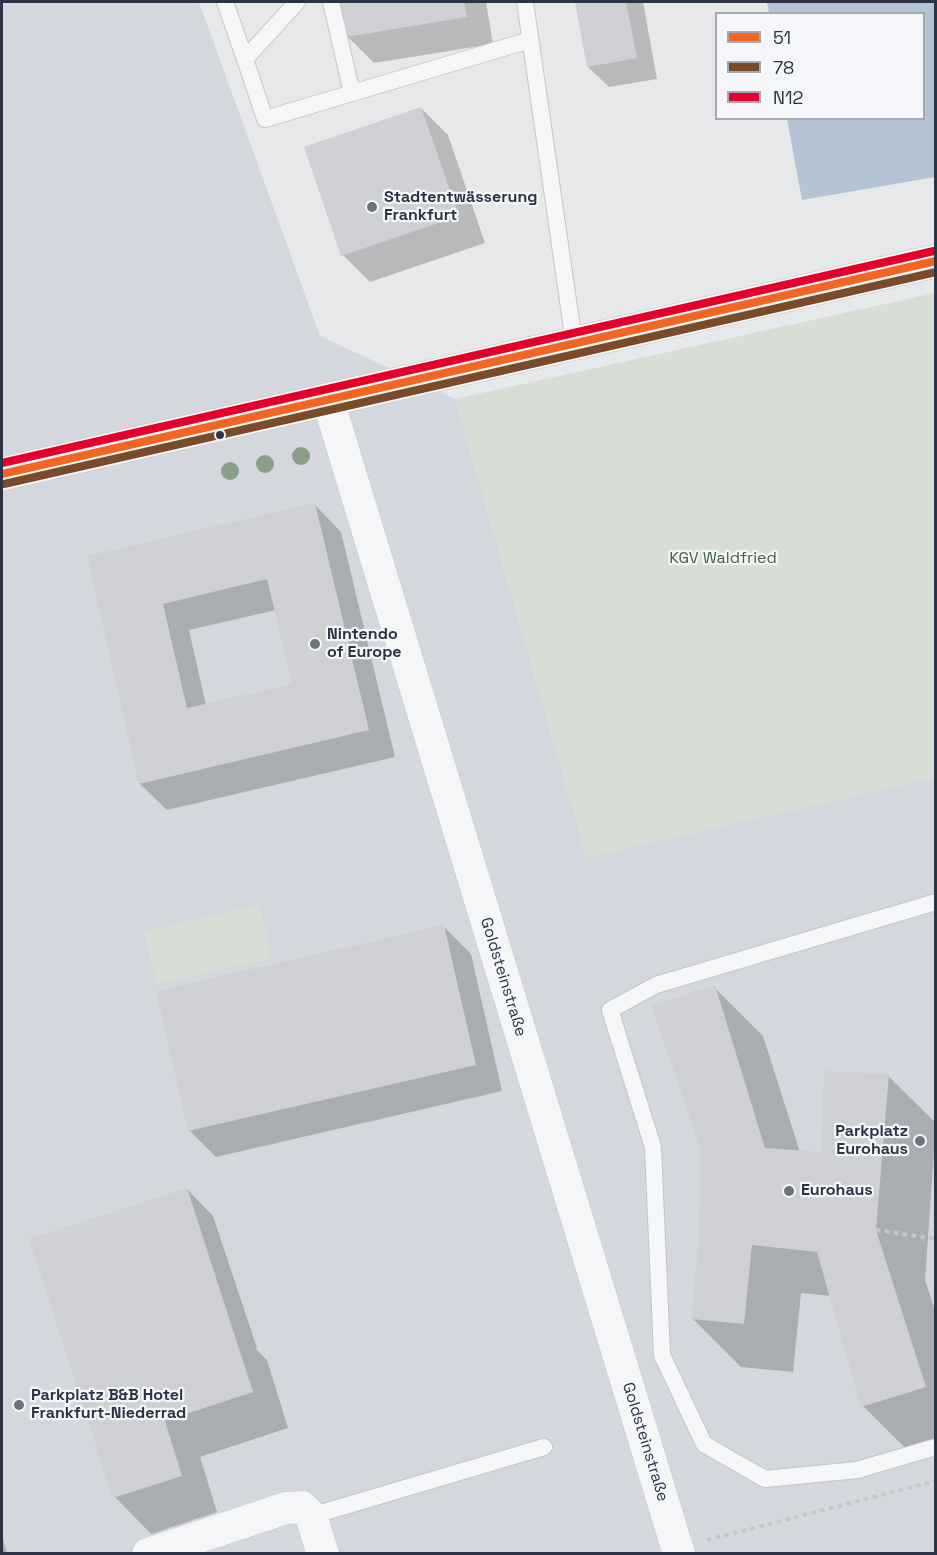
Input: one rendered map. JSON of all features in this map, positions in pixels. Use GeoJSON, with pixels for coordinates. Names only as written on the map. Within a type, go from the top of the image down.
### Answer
{"type":"FeatureCollection","features":[{"type":"Feature","properties":{"kind":"street"},"geometry":{"type":"LineString","coordinates":[[2,474],[936,261]]}},
{"type":"Feature","properties":{"kind":"street","name":"Goldsteinstraße"},"geometry":{"type":"LineString","coordinates":[[328,400],[678,1551]]}},
{"type":"Feature","properties":{"kind":"street"},"geometry":{"type":"LineString","coordinates":[[148,1554],[286,1509],[302,1507],[312,1516],[323,1554]]}},
{"type":"Feature","properties":{"kind":"lane"},"geometry":{"type":"LineString","coordinates":[[225,2],[265,119],[530,40]]}},
{"type":"Feature","properties":{"kind":"lane"},"geometry":{"type":"LineString","coordinates":[[245,59],[297,2]]}},
{"type":"Feature","properties":{"kind":"lane"},"geometry":{"type":"LineString","coordinates":[[331,2],[352,93]]}},
{"type":"Feature","properties":{"kind":"lane"},"geometry":{"type":"LineString","coordinates":[[525,2],[574,342]]}},
{"type":"Feature","properties":{"kind":"lane"},"geometry":{"type":"LineString","coordinates":[[936,902],[656,985],[610,1010],[653,1147],[663,1354],[704,1444],[765,1479],[857,1470],[936,1448]]}},
{"type":"Feature","properties":{"kind":"lane"},"geometry":{"type":"LineString","coordinates":[[312,1516],[544,1447]]}},
{"type":"Feature","properties":{"kind":"path"},"geometry":{"type":"LineString","coordinates":[[876,1230],[936,1239]]}},
{"type":"Feature","properties":{"kind":"path"},"geometry":{"type":"LineString","coordinates":[[678,1551],[936,1481]]}},
{"type":"Feature","properties":{"kind":"shaded area"},"geometry":{"type":"Polygon","coordinates":[[[2,2],[199,2],[320,336],[455,399],[587,857],[935,777],[935,1553],[2,1554],[2,2]]]}},
{"type":"Feature","properties":{"kind":"green space","name":"KGV Waldfried"},"geometry":{"type":"Polygon","coordinates":[[[935,293],[935,777],[587,857],[455,399],[935,293]]]}},
{"type":"Feature","properties":{"kind":"green space"},"geometry":{"type":"Polygon","coordinates":[[[260,905],[271,959],[156,984],[144,931],[260,905]]]}},
{"type":"Feature","properties":{"kind":"water"},"geometry":{"type":"Polygon","coordinates":[[[767,2],[935,2],[935,177],[802,200],[787,120],[925,120],[925,12],[769,12],[767,2]]]}},
{"type":"Feature","properties":{"kind":"building"},"geometry":{"type":"Polygon","coordinates":[[[340,2],[464,2],[467,17],[346,37],[340,2]]]}},
{"type":"Feature","properties":{"kind":"building"},"geometry":{"type":"Polygon","coordinates":[[[575,2],[626,2],[637,58],[587,67],[575,2]]]}},
{"type":"Feature","properties":{"kind":"building"},"geometry":{"type":"Polygon","coordinates":[[[421,107],[459,216],[341,256],[304,147],[421,107]]]}},
{"type":"Feature","properties":{"kind":"building","name":"Nintendo of Europe"},"geometry":{"type":"Polygon","coordinates":[[[315,503],[369,730],[139,784],[87,556],[315,503]],[[267,579],[163,604],[187,708],[292,684],[267,579]]]}},
{"type":"Feature","properties":{"kind":"building"},"geometry":{"type":"Polygon","coordinates":[[[444,925],[476,1065],[188,1131],[156,991],[444,925]]]}},
{"type":"Feature","properties":{"kind":"building","name":"Eurohaus"},"geometry":{"type":"Polygon","coordinates":[[[715,985],[765,1148],[821,1152],[824,1071],[889,1074],[876,1230],[926,1387],[861,1407],[817,1252],[752,1245],[744,1324],[691,1319],[699,1239],[700,1146],[651,1006],[715,985]]]}},
{"type":"Feature","properties":{"kind":"building"},"geometry":{"type":"Polygon","coordinates":[[[187,1188],[253,1392],[165,1421],[182,1476],[113,1498],[29,1239],[187,1188]]]}},
{"type":"Feature","properties":{"kind":"transit line","name":"N12"},"geometry":{"type":"LineString","coordinates":[[2,463],[934,251]]}},
{"type":"Feature","properties":{"kind":"transit line","name":"51"},"geometry":{"type":"LineString","coordinates":[[2,474],[936,261]]}},
{"type":"Feature","properties":{"kind":"transit line","name":"78"},"geometry":{"type":"LineString","coordinates":[[4,484],[936,272]]}},
{"type":"Feature","properties":{"kind":"place","name":"Stadtentwässerung Frankfurt"},"geometry":{"type":"Point","coordinates":[372,207]}},
{"type":"Feature","properties":{"kind":"place","name":"Nintendo of Europe"},"geometry":{"type":"Point","coordinates":[315,644]}},
{"type":"Feature","properties":{"kind":"place","name":"Parkplatz Eurohaus"},"geometry":{"type":"Point","coordinates":[920,1141]}},
{"type":"Feature","properties":{"kind":"place","name":"Eurohaus"},"geometry":{"type":"Point","coordinates":[789,1191]}},
{"type":"Feature","properties":{"kind":"place","name":"Parkplatz B&B Hotel Frankfurt-Niederrad"},"geometry":{"type":"Point","coordinates":[19,1405]}}]}
